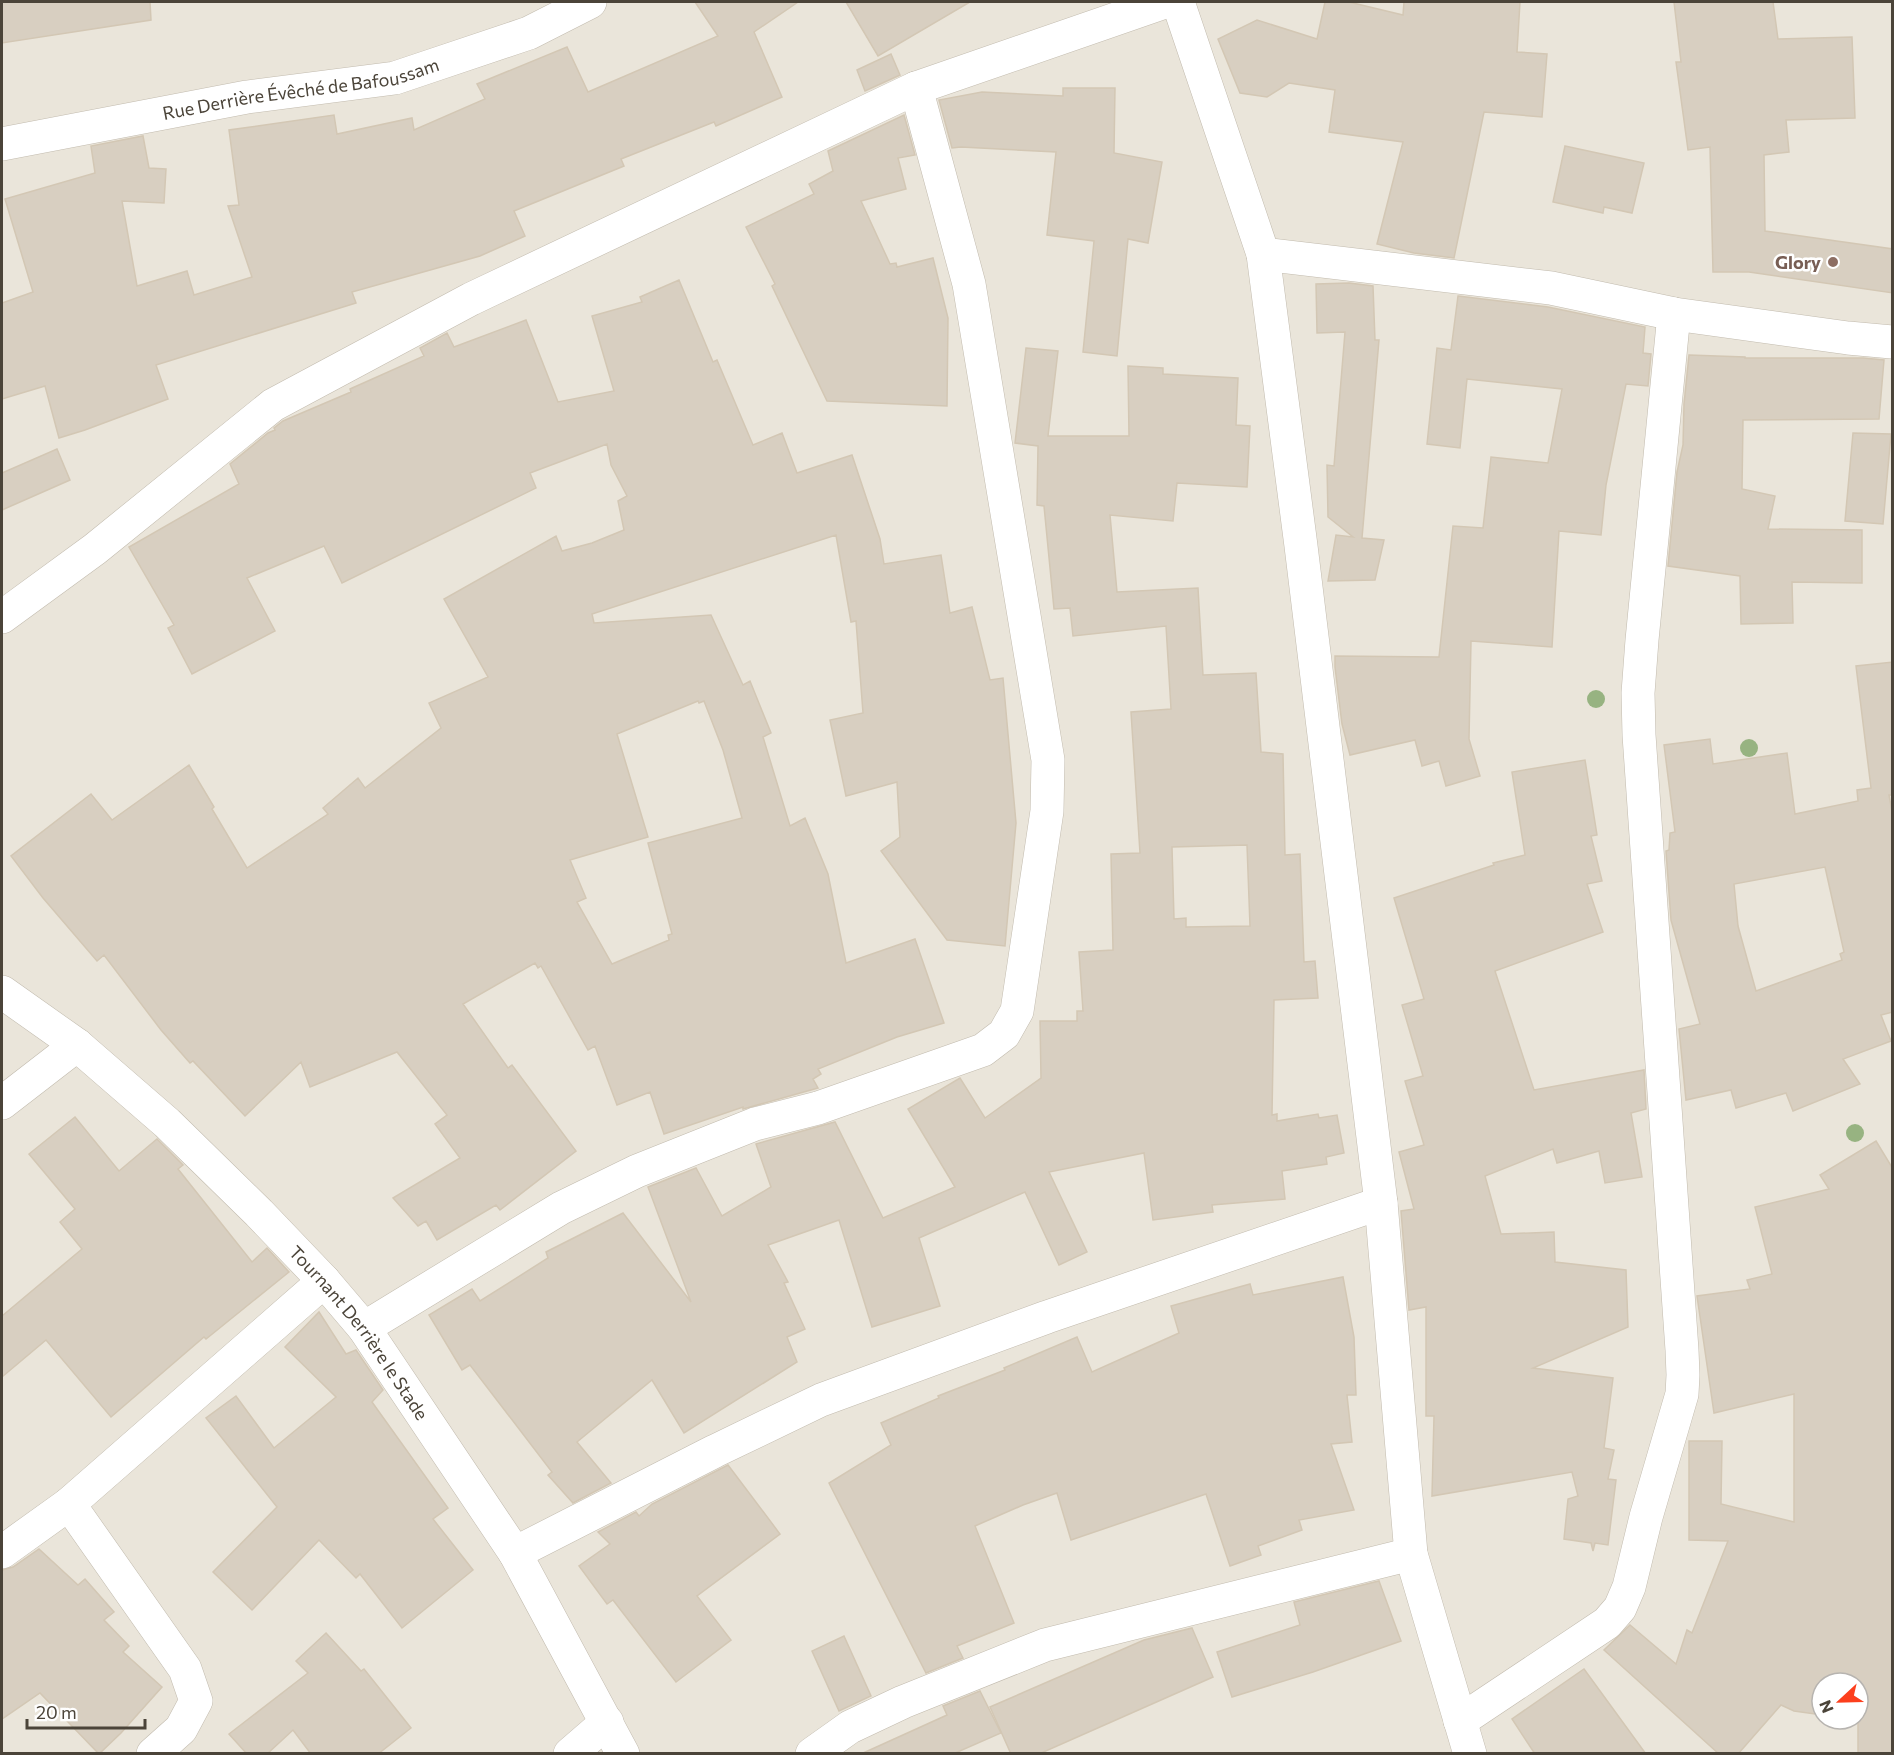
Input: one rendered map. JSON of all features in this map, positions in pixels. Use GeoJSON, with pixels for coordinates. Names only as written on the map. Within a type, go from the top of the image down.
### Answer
{"type":"FeatureCollection","features":[{"type":"Feature","properties":{"kind":"street","name":"Rue Derrière Évêché de Bafoussam"},"geometry":{"type":"LineString","coordinates":[[2,144],[247,97],[395,78],[529,33],[590,2]]}},
{"type":"Feature","properties":{"kind":"street"},"geometry":{"type":"LineString","coordinates":[[2,617],[95,549],[273,405],[471,299],[916,88],[1165,2]]}},
{"type":"Feature","properties":{"kind":"street"},"geometry":{"type":"LineString","coordinates":[[1178,2],[1263,254],[1381,1203],[1412,1554],[1470,1754]]}},
{"type":"Feature","properties":{"kind":"street"},"geometry":{"type":"LineString","coordinates":[[364,1328],[561,1208],[637,1171],[755,1124],[818,1108],[983,1050],[1004,1034],[1017,1011],[1047,811],[1048,760],[969,284],[916,88]]}},
{"type":"Feature","properties":{"kind":"street"},"geometry":{"type":"LineString","coordinates":[[1263,254],[1551,288],[1674,314],[1893,342]]}},
{"type":"Feature","properties":{"kind":"street"},"geometry":{"type":"LineString","coordinates":[[1460,1721],[1607,1623],[1620,1608],[1629,1587],[1646,1517],[1682,1394],[1682,1350],[1642,792],[1638,693],[1674,314]]}},
{"type":"Feature","properties":{"kind":"street","name":"Tournant Derrière le Stade"},"geometry":{"type":"LineString","coordinates":[[2,992],[77,1045],[167,1123],[259,1213],[324,1281],[364,1328],[515,1553],[623,1754]]}},
{"type":"Feature","properties":{"kind":"street"},"geometry":{"type":"LineString","coordinates":[[2,1103],[77,1045]]}},
{"type":"Feature","properties":{"kind":"street"},"geometry":{"type":"LineString","coordinates":[[515,1553],[715,1450],[821,1400],[1047,1317],[1381,1203]]}},
{"type":"Feature","properties":{"kind":"street"},"geometry":{"type":"LineString","coordinates":[[2,1552],[69,1504],[324,1281]]}},
{"type":"Feature","properties":{"kind":"street"},"geometry":{"type":"LineString","coordinates":[[69,1504],[185,1669],[196,1701],[181,1729],[153,1754]]}},
{"type":"Feature","properties":{"kind":"street"},"geometry":{"type":"LineString","coordinates":[[812,1754],[850,1727],[903,1702],[1045,1645],[1412,1554]]}},
{"type":"Feature","properties":{"kind":"street"},"geometry":{"type":"LineString","coordinates":[[570,1754],[607,1722]]}},
{"type":"Feature","properties":{"kind":"shaded area"},"geometry":{"type":"Polygon","coordinates":[[[2,2],[1892,2],[1892,1753],[2,1754],[2,2]]]}},
{"type":"Feature","properties":{"kind":"building"},"geometry":{"type":"Polygon","coordinates":[[[2,2],[150,2],[151,20],[2,43],[2,2]]]}},
{"type":"Feature","properties":{"kind":"building"},"geometry":{"type":"Polygon","coordinates":[[[695,2],[798,2],[754,32],[782,97],[716,126],[714,122],[621,159],[624,166],[514,211],[525,236],[480,256],[352,292],[356,303],[156,365],[168,399],[59,438],[45,386],[2,399],[2,303],[33,292],[5,199],[95,173],[91,146],[143,136],[149,168],[166,169],[164,203],[122,201],[137,286],[187,271],[194,295],[252,277],[228,206],[239,205],[229,130],[334,115],[337,134],[412,118],[414,130],[485,99],[477,84],[567,47],[588,92],[718,36],[695,2]]]}},
{"type":"Feature","properties":{"kind":"building"},"geometry":{"type":"Polygon","coordinates":[[[846,2],[970,2],[878,56],[846,2]]]}},
{"type":"Feature","properties":{"kind":"building"},"geometry":{"type":"Polygon","coordinates":[[[1325,2],[1349,2],[1403,15],[1404,2],[1520,2],[1517,52],[1547,54],[1542,117],[1484,112],[1454,258],[1414,253],[1377,244],[1403,142],[1329,132],[1335,90],[1289,83],[1267,97],[1240,93],[1218,39],[1257,20],[1317,39],[1325,2]]]}},
{"type":"Feature","properties":{"kind":"building"},"geometry":{"type":"Polygon","coordinates":[[[1674,2],[1773,2],[1778,39],[1852,37],[1855,118],[1786,120],[1789,152],[1764,155],[1765,231],[1893,249],[1893,293],[1749,272],[1713,272],[1710,147],[1688,150],[1676,62],[1681,62],[1674,2]]]}},
{"type":"Feature","properties":{"kind":"building"},"geometry":{"type":"Polygon","coordinates":[[[891,54],[900,75],[865,91],[857,70],[891,54]]]}},
{"type":"Feature","properties":{"kind":"building"},"geometry":{"type":"Polygon","coordinates":[[[1063,88],[1115,88],[1114,153],[1162,162],[1148,243],[1128,239],[1117,356],[1083,352],[1094,241],[1047,235],[1056,152],[952,148],[939,100],[982,92],[1063,96],[1063,88]]]}},
{"type":"Feature","properties":{"kind":"building"},"geometry":{"type":"Polygon","coordinates":[[[904,115],[915,155],[898,158],[906,189],[861,201],[890,264],[896,263],[897,267],[933,258],[948,318],[947,406],[827,401],[772,286],[775,284],[746,227],[814,194],[809,184],[833,171],[828,151],[904,115]]]}},
{"type":"Feature","properties":{"kind":"building"},"geometry":{"type":"Polygon","coordinates":[[[1565,146],[1644,163],[1632,213],[1604,207],[1603,213],[1553,202],[1565,146]]]}},
{"type":"Feature","properties":{"kind":"building"},"geometry":{"type":"Polygon","coordinates":[[[679,280],[713,362],[717,360],[753,445],[782,433],[797,473],[852,455],[880,539],[884,564],[941,555],[950,613],[972,607],[990,680],[1003,678],[1016,823],[1005,946],[947,940],[881,851],[900,837],[897,782],[846,796],[830,720],[863,713],[856,621],[851,622],[836,535],[592,614],[594,623],[711,615],[743,685],[750,681],[771,733],[763,737],[790,826],[805,818],[828,874],[846,963],[915,939],[944,1023],[897,1037],[818,1069],[821,1074],[813,1079],[818,1088],[743,1109],[743,1107],[664,1134],[650,1092],[617,1105],[595,1046],[588,1050],[541,966],[538,968],[535,963],[463,1004],[508,1068],[512,1065],[576,1151],[500,1210],[496,1205],[437,1240],[426,1221],[418,1226],[393,1198],[460,1158],[435,1124],[447,1115],[397,1052],[310,1087],[301,1062],[245,1116],[193,1061],[190,1063],[161,1030],[104,955],[97,961],[43,898],[11,856],[91,794],[112,820],[189,765],[247,868],[328,814],[323,808],[358,778],[365,788],[441,728],[429,703],[488,677],[444,599],[556,536],[562,551],[592,543],[624,530],[618,501],[627,496],[611,465],[607,444],[530,473],[536,488],[342,583],[324,546],[247,578],[275,631],[192,674],[168,628],[174,625],[129,547],[239,484],[230,464],[268,433],[275,430],[274,428],[283,421],[351,392],[350,389],[424,356],[420,348],[447,333],[454,347],[526,320],[558,402],[614,391],[592,316],[642,302],[640,297],[679,280]],[[698,701],[617,734],[648,837],[570,860],[586,898],[577,902],[612,964],[669,940],[668,935],[672,934],[648,843],[742,818],[723,750],[704,701],[699,703],[698,701]]]}},
{"type":"Feature","properties":{"kind":"building"},"geometry":{"type":"Polygon","coordinates":[[[1349,283],[1373,286],[1375,340],[1379,340],[1362,538],[1384,540],[1375,580],[1328,581],[1336,535],[1353,537],[1328,517],[1327,465],[1334,466],[1345,332],[1317,333],[1316,284],[1349,283]]]}},
{"type":"Feature","properties":{"kind":"building"},"geometry":{"type":"Polygon","coordinates":[[[1458,296],[1548,307],[1645,327],[1643,353],[1651,354],[1648,386],[1626,384],[1606,485],[1601,535],[1559,531],[1552,647],[1471,641],[1469,739],[1480,776],[1446,786],[1439,761],[1422,766],[1415,740],[1350,755],[1342,724],[1335,656],[1439,657],[1453,526],[1483,528],[1491,457],[1548,463],[1562,389],[1467,379],[1460,448],[1427,444],[1437,348],[1451,350],[1458,296]]]}},
{"type":"Feature","properties":{"kind":"building"},"geometry":{"type":"Polygon","coordinates":[[[1026,348],[1058,351],[1048,436],[1129,436],[1128,366],[1163,368],[1163,374],[1238,378],[1236,425],[1250,426],[1247,487],[1177,483],[1173,521],[1110,515],[1117,592],[1198,588],[1203,675],[1256,673],[1261,752],[1283,754],[1285,855],[1300,854],[1304,962],[1315,961],[1318,998],[1274,1000],[1272,1115],[1277,1114],[1277,1121],[1318,1114],[1319,1118],[1337,1115],[1344,1153],[1326,1157],[1327,1164],[1282,1171],[1285,1199],[1212,1205],[1213,1212],[1153,1220],[1144,1153],[1049,1172],[1087,1252],[1059,1265],[1025,1192],[919,1238],[940,1306],[872,1327],[839,1220],[768,1245],[788,1282],[784,1283],[805,1329],[787,1337],[797,1362],[684,1433],[652,1380],[577,1442],[611,1483],[573,1503],[548,1475],[552,1472],[470,1365],[462,1370],[429,1315],[472,1289],[480,1301],[548,1258],[546,1252],[623,1213],[691,1302],[648,1187],[696,1168],[722,1216],[771,1187],[756,1144],[835,1122],[883,1218],[955,1187],[908,1109],[960,1078],[985,1118],[1041,1078],[1040,1021],[1077,1021],[1077,1011],[1083,1011],[1079,952],[1113,950],[1111,854],[1140,853],[1131,712],[1171,709],[1166,626],[1073,636],[1070,608],[1054,609],[1044,506],[1037,505],[1038,446],[1015,443],[1026,348]],[[1247,845],[1172,847],[1174,919],[1186,918],[1186,927],[1250,926],[1247,845]]]}},
{"type":"Feature","properties":{"kind":"building"},"geometry":{"type":"Polygon","coordinates":[[[1689,355],[1884,360],[1879,419],[1743,420],[1742,489],[1775,496],[1768,529],[1862,530],[1862,583],[1792,582],[1793,623],[1741,624],[1740,576],[1668,566],[1677,472],[1683,445],[1689,355]]]}},
{"type":"Feature","properties":{"kind":"building"},"geometry":{"type":"Polygon","coordinates":[[[1853,433],[1891,434],[1883,524],[1845,521],[1853,433]]]}},
{"type":"Feature","properties":{"kind":"building"},"geometry":{"type":"Polygon","coordinates":[[[57,449],[70,480],[2,510],[2,473],[57,449]]]}},
{"type":"Feature","properties":{"kind":"building"},"geometry":{"type":"Polygon","coordinates":[[[1893,662],[1893,795],[1889,795],[1893,817],[1893,1012],[1881,1015],[1891,1041],[1843,1059],[1860,1084],[1793,1111],[1786,1093],[1736,1108],[1731,1090],[1686,1100],[1679,1029],[1700,1024],[1671,920],[1666,851],[1669,850],[1670,833],[1675,832],[1664,745],[1710,739],[1713,764],[1787,753],[1795,814],[1858,801],[1857,790],[1871,788],[1856,666],[1893,662]],[[1825,867],[1734,884],[1738,926],[1756,991],[1842,960],[1840,954],[1844,952],[1825,867]]]}},
{"type":"Feature","properties":{"kind":"building"},"geometry":{"type":"Polygon","coordinates":[[[1585,760],[1597,835],[1591,836],[1602,881],[1587,884],[1603,932],[1495,971],[1534,1090],[1644,1070],[1646,1109],[1631,1113],[1642,1177],[1605,1183],[1599,1151],[1557,1163],[1553,1149],[1485,1176],[1501,1234],[1554,1232],[1555,1262],[1626,1270],[1628,1327],[1533,1368],[1613,1378],[1604,1448],[1614,1450],[1608,1479],[1616,1480],[1608,1545],[1595,1543],[1593,1551],[1591,1543],[1564,1539],[1568,1499],[1578,1496],[1572,1472],[1432,1496],[1434,1416],[1426,1416],[1426,1307],[1409,1310],[1401,1211],[1414,1209],[1399,1152],[1424,1145],[1405,1081],[1423,1076],[1402,1005],[1424,999],[1394,898],[1494,865],[1493,863],[1525,855],[1512,772],[1585,760]]]}},
{"type":"Feature","properties":{"kind":"building"},"geometry":{"type":"Polygon","coordinates":[[[75,1117],[119,1171],[157,1139],[183,1165],[178,1169],[252,1262],[267,1248],[289,1272],[206,1339],[204,1337],[111,1417],[46,1340],[2,1377],[2,1316],[82,1249],[60,1222],[75,1209],[29,1154],[75,1117]]]}},
{"type":"Feature","properties":{"kind":"building"},"geometry":{"type":"Polygon","coordinates":[[[1876,1141],[1893,1169],[1893,1754],[1858,1754],[1858,1731],[1870,1731],[1870,1671],[1810,1671],[1810,1713],[1794,1711],[1781,1705],[1738,1754],[1719,1754],[1604,1650],[1630,1625],[1676,1664],[1687,1630],[1692,1633],[1728,1541],[1689,1540],[1689,1441],[1722,1441],[1721,1504],[1794,1522],[1794,1394],[1714,1413],[1697,1296],[1750,1289],[1747,1280],[1772,1274],[1755,1207],[1829,1189],[1820,1175],[1876,1141]]]}},
{"type":"Feature","properties":{"kind":"building"},"geometry":{"type":"Polygon","coordinates":[[[1343,1277],[1354,1337],[1356,1395],[1347,1395],[1352,1442],[1331,1444],[1354,1510],[1299,1520],[1302,1530],[1258,1546],[1261,1555],[1230,1566],[1206,1494],[1071,1540],[1057,1493],[1023,1505],[975,1526],[1014,1623],[957,1646],[963,1658],[926,1673],[829,1483],[891,1445],[881,1423],[939,1398],[938,1396],[1005,1370],[1004,1368],[1077,1337],[1092,1372],[1179,1333],[1171,1306],[1250,1284],[1253,1295],[1343,1277]]]}},
{"type":"Feature","properties":{"kind":"building"},"geometry":{"type":"Polygon","coordinates":[[[319,1312],[346,1354],[356,1350],[383,1390],[372,1402],[448,1508],[433,1519],[473,1570],[402,1628],[360,1574],[356,1578],[319,1540],[252,1610],[213,1572],[277,1507],[206,1418],[236,1396],[274,1448],[336,1397],[285,1347],[319,1312]]]}},
{"type":"Feature","properties":{"kind":"building"},"geometry":{"type":"Polygon","coordinates":[[[728,1465],[780,1534],[697,1596],[731,1640],[676,1682],[613,1600],[607,1604],[579,1566],[610,1544],[598,1532],[636,1512],[639,1516],[652,1504],[728,1465]]]}},
{"type":"Feature","properties":{"kind":"building"},"geometry":{"type":"Polygon","coordinates":[[[39,1549],[78,1585],[85,1579],[114,1612],[104,1620],[129,1646],[123,1652],[162,1687],[99,1754],[40,1693],[2,1719],[2,1570],[13,1567],[39,1549]]]}},
{"type":"Feature","properties":{"kind":"building"},"geometry":{"type":"Polygon","coordinates":[[[1379,1581],[1401,1641],[1232,1697],[1217,1652],[1300,1625],[1294,1602],[1379,1581]]]}},
{"type":"Feature","properties":{"kind":"building"},"geometry":{"type":"Polygon","coordinates":[[[1192,1628],[1213,1677],[1039,1754],[1011,1754],[990,1707],[1144,1640],[1192,1628]]]}},
{"type":"Feature","properties":{"kind":"building"},"geometry":{"type":"Polygon","coordinates":[[[326,1633],[361,1671],[364,1669],[411,1728],[378,1754],[311,1754],[293,1730],[267,1754],[247,1754],[229,1734],[308,1673],[296,1661],[326,1633]]]}},
{"type":"Feature","properties":{"kind":"building"},"geometry":{"type":"Polygon","coordinates":[[[844,1636],[871,1696],[839,1711],[812,1651],[844,1636]]]}},
{"type":"Feature","properties":{"kind":"building"},"geometry":{"type":"Polygon","coordinates":[[[1584,1669],[1646,1754],[1535,1754],[1512,1719],[1584,1669]]]}},
{"type":"Feature","properties":{"kind":"building"},"geometry":{"type":"Polygon","coordinates":[[[980,1691],[1001,1733],[953,1754],[861,1754],[947,1715],[943,1706],[980,1691]]]}},
{"type":"Feature","properties":{"kind":"place","name":"Glory"},"geometry":{"type":"Point","coordinates":[1833,262]}}]}
